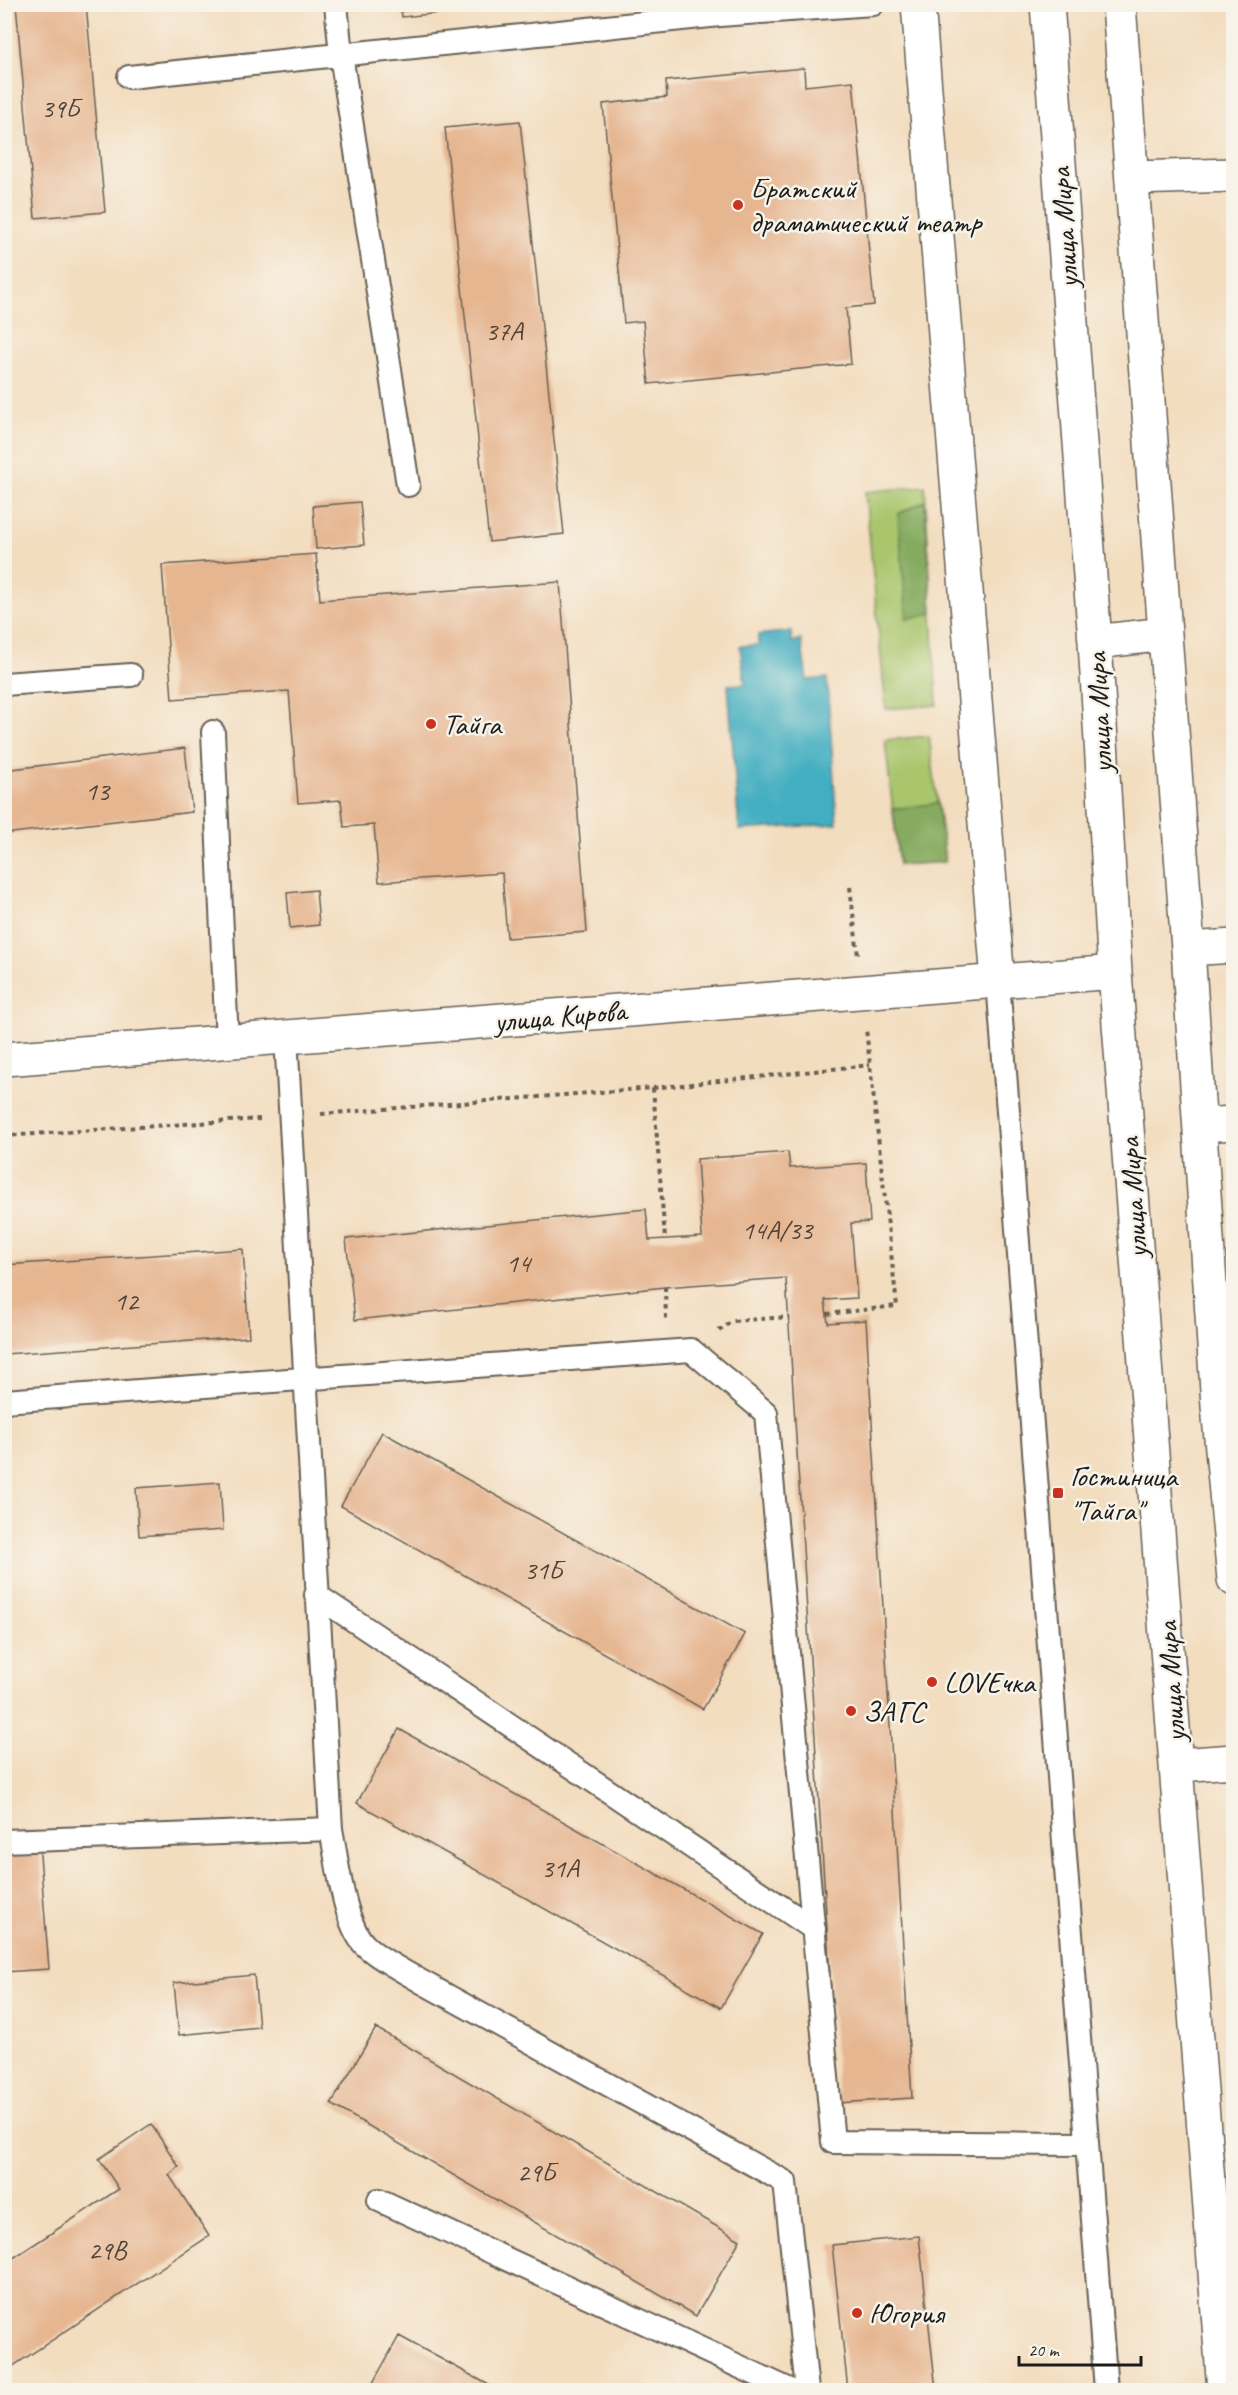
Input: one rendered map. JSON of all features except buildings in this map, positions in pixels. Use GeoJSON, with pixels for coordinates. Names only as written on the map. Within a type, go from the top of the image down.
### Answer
{"type":"FeatureCollection","features":[{"type":"Feature","properties":{"kind":"main road"},"geometry":{"type":"LineString","coordinates":[[918,4],[998,981]]}},
{"type":"Feature","properties":{"kind":"main road","name":"улица Мира"},"geometry":{"type":"LineString","coordinates":[[1047,4],[1095,642],[1116,972],[1224,2391]]}},
{"type":"Feature","properties":{"kind":"main road"},"geometry":{"type":"LineString","coordinates":[[1119,4],[1201,1125],[1218,1406],[1233,1579]]}},
{"type":"Feature","properties":{"kind":"main road"},"geometry":{"type":"LineString","coordinates":[[1132,178],[1233,175]]}},
{"type":"Feature","properties":{"kind":"main road"},"geometry":{"type":"LineString","coordinates":[[1095,642],[1165,634]]}},
{"type":"Feature","properties":{"kind":"main road"},"geometry":{"type":"LineString","coordinates":[[1188,949],[1233,946]]}},
{"type":"Feature","properties":{"kind":"main road","name":"улица Кирова"},"geometry":{"type":"LineString","coordinates":[[4,1059],[1116,972]]}},
{"type":"Feature","properties":{"kind":"main road"},"geometry":{"type":"LineString","coordinates":[[1201,1125],[1233,1123]]}},
{"type":"Feature","properties":{"kind":"main road"},"geometry":{"type":"LineString","coordinates":[[1178,1765],[1233,1761]]}},
{"type":"Feature","properties":{"kind":"lane"},"geometry":{"type":"LineString","coordinates":[[336,4],[340,55],[408,485]]}},
{"type":"Feature","properties":{"kind":"lane"},"geometry":{"type":"LineString","coordinates":[[129,77],[340,55],[720,10],[873,4]]}},
{"type":"Feature","properties":{"kind":"lane"},"geometry":{"type":"LineString","coordinates":[[4,684],[130,675]]}},
{"type":"Feature","properties":{"kind":"lane"},"geometry":{"type":"LineString","coordinates":[[213,732],[226,1042]]}},
{"type":"Feature","properties":{"kind":"lane"},"geometry":{"type":"LineString","coordinates":[[998,981],[1106,2391]]}},
{"type":"Feature","properties":{"kind":"lane"},"geometry":{"type":"LineString","coordinates":[[286,1037],[331,1829],[347,1912],[356,1934],[366,1947],[432,1987],[785,2182],[807,2391]]}},
{"type":"Feature","properties":{"kind":"lane"},"geometry":{"type":"LineString","coordinates":[[4,1401],[691,1350],[766,1413],[833,2142],[1086,2144]]}},
{"type":"Feature","properties":{"kind":"lane"},"geometry":{"type":"LineString","coordinates":[[316,1595],[813,1929]]}},
{"type":"Feature","properties":{"kind":"lane"},"geometry":{"type":"LineString","coordinates":[[4,1840],[331,1829]]}},
{"type":"Feature","properties":{"kind":"lane"},"geometry":{"type":"LineString","coordinates":[[379,2200],[790,2391]]}},
{"type":"Feature","properties":{"kind":"path"},"geometry":{"type":"LineString","coordinates":[[827,1314],[897,1306],[850,887]]}},
{"type":"Feature","properties":{"kind":"path"},"geometry":{"type":"LineString","coordinates":[[4,1136],[653,1088],[870,1065]]}},
{"type":"Feature","properties":{"kind":"path"},"geometry":{"type":"LineString","coordinates":[[653,1088],[665,1239]]}},
{"type":"Feature","properties":{"kind":"path"},"geometry":{"type":"LineString","coordinates":[[691,1350],[732,1321],[789,1317]]}},
{"type":"Feature","properties":{"kind":"green space"},"geometry":{"type":"Polygon","coordinates":[[[925,486],[937,705],[886,709],[865,492],[925,486]]]}},
{"type":"Feature","properties":{"kind":"green space"},"geometry":{"type":"Polygon","coordinates":[[[925,501],[932,613],[907,619],[898,514],[925,501]]]}},
{"type":"Feature","properties":{"kind":"green space"},"geometry":{"type":"Polygon","coordinates":[[[929,736],[945,862],[899,865],[885,740],[929,736]]]}},
{"type":"Feature","properties":{"kind":"green space"},"geometry":{"type":"Polygon","coordinates":[[[938,803],[945,862],[899,865],[893,809],[938,803]]]}},
{"type":"Feature","properties":{"kind":"water"},"geometry":{"type":"Polygon","coordinates":[[[792,631],[792,642],[801,640],[807,680],[827,678],[837,824],[739,830],[728,685],[745,684],[740,646],[758,645],[758,635],[792,631]]]}},
{"type":"Feature","properties":{"kind":"place","name":"Братский драматический театр"},"geometry":{"type":"Point","coordinates":[738,205]}},
{"type":"Feature","properties":{"kind":"place","name":"Тайга"},"geometry":{"type":"Point","coordinates":[431,724]}},
{"type":"Feature","properties":{"kind":"place","name":"Гостиница \"Тайга\""},"geometry":{"type":"Point","coordinates":[1058,1493]}},
{"type":"Feature","properties":{"kind":"place","name":"LOVEчка"},"geometry":{"type":"Point","coordinates":[932,1682]}},
{"type":"Feature","properties":{"kind":"place","name":"ЗАГС"},"geometry":{"type":"Point","coordinates":[851,1711]}},
{"type":"Feature","properties":{"kind":"place","name":"Югория"},"geometry":{"type":"Point","coordinates":[857,2313]}}]}
